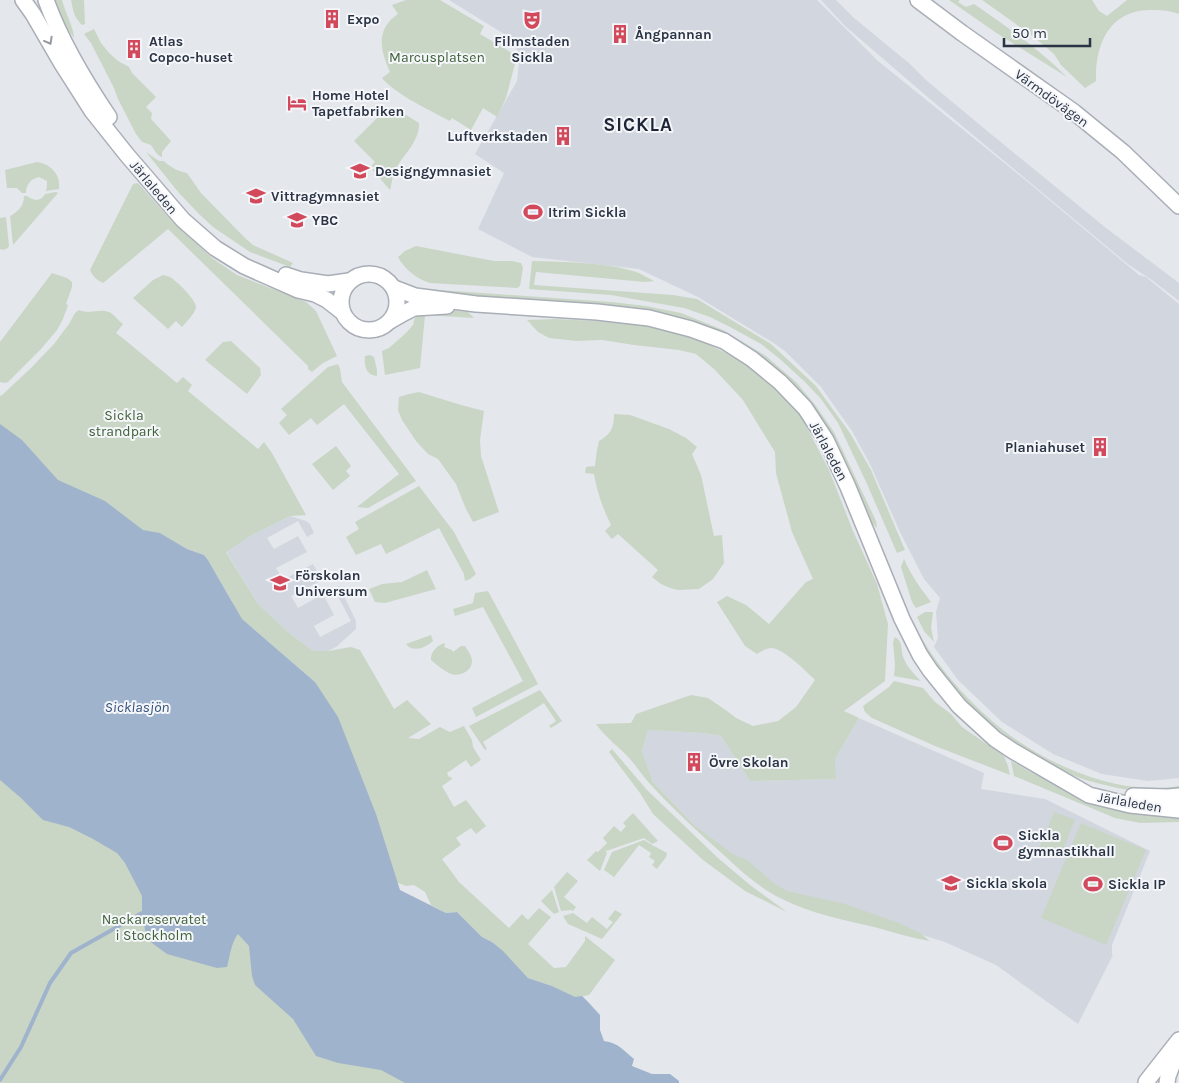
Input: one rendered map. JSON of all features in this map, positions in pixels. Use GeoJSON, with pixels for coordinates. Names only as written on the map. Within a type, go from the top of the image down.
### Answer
{"type":"FeatureCollection","features":[{"type":"Feature","properties":{"kind":"main road","name":"Järlaleden"},"geometry":{"type":"LineString","coordinates":[[23,0],[92,111],[183,220],[215,248],[244,266],[298,290],[315,294],[342,311]]}},
{"type":"Feature","properties":{"kind":"main road","name":"Järlaleden"},"geometry":{"type":"LineString","coordinates":[[46,0],[53,21],[84,79],[121,134],[183,211],[206,234],[244,258],[301,280],[328,284],[348,281]]}},
{"type":"Feature","properties":{"kind":"main road","name":"Värmdövägen"},"geometry":{"type":"LineString","coordinates":[[918,0],[1074,112],[1123,152],[1179,206]]}},
{"type":"Feature","properties":{"kind":"main road"},"geometry":{"type":"LineString","coordinates":[[368,273],[378,274],[386,279],[394,288],[397,299],[396,311],[390,321],[377,329],[368,330],[352,325],[342,311],[340,300],[342,290],[348,281],[358,275],[368,273]]}},
{"type":"Feature","properties":{"kind":"main road","name":"Järlaleden"},"geometry":{"type":"LineString","coordinates":[[394,288],[415,296],[476,304],[596,312],[649,318],[691,329],[724,342],[752,359],[773,376],[805,408],[826,440],[848,487],[902,619],[920,656],[959,706],[995,739],[1013,752],[1089,795],[1130,805],[1179,810]]}},
{"type":"Feature","properties":{"kind":"main road","name":"Järlaleden"},"geometry":{"type":"LineString","coordinates":[[390,321],[414,308],[476,304]]}},
{"type":"Feature","properties":{"kind":"main road","name":"Järlaleden"},"geometry":{"type":"LineString","coordinates":[[1056,776],[1132,796],[1179,796]]}},
{"type":"Feature","properties":{"kind":"main road"},"geometry":{"type":"LineString","coordinates":[[1149,1083],[1179,1040]]}},
{"type":"Feature","properties":{"kind":"main road"},"geometry":{"type":"LineString","coordinates":[[1167,1083],[1179,1047]]}},
{"type":"Feature","properties":{"kind":"shaded area"},"geometry":{"type":"Polygon","coordinates":[[[449,0],[817,0],[878,61],[1139,275],[1146,277],[1179,304],[1179,778],[1148,781],[1102,774],[1053,754],[1002,722],[958,680],[934,647],[938,638],[936,612],[940,598],[924,579],[900,532],[870,464],[852,431],[821,387],[785,351],[698,297],[639,269],[532,257],[478,229],[504,173],[475,154],[517,81],[520,54],[509,37],[449,0]]]}},
{"type":"Feature","properties":{"kind":"shaded area"},"geometry":{"type":"Polygon","coordinates":[[[821,0],[836,0],[854,18],[986,130],[1106,228],[1179,283],[1179,301],[1129,265],[930,99],[845,26],[821,0]]]}},
{"type":"Feature","properties":{"kind":"shaded area","name":"Förskolan Universum"},"geometry":{"type":"Polygon","coordinates":[[[290,516],[306,521],[310,524],[314,533],[307,537],[298,521],[267,538],[274,549],[298,536],[307,552],[276,568],[283,580],[313,564],[322,580],[291,596],[298,608],[323,594],[334,615],[314,626],[320,637],[351,621],[334,589],[339,586],[356,621],[356,629],[336,647],[328,651],[313,651],[288,632],[258,604],[226,551],[252,535],[290,516]]]}},
{"type":"Feature","properties":{"kind":"shaded area","name":"Sickla skola"},"geometry":{"type":"Polygon","coordinates":[[[859,718],[984,773],[981,789],[1045,799],[1150,851],[1112,945],[1113,955],[1078,1024],[996,965],[945,942],[850,913],[812,907],[747,870],[695,826],[653,782],[642,751],[648,730],[703,733],[721,736],[750,781],[835,779],[835,759],[859,718]]]}},
{"type":"Feature","properties":{"kind":"green space"},"geometry":{"type":"Polygon","coordinates":[[[53,0],[62,0],[74,38],[60,20],[53,0]]]}},
{"type":"Feature","properties":{"kind":"green space"},"geometry":{"type":"Polygon","coordinates":[[[71,0],[84,0],[85,24],[82,25],[77,20],[71,0]]]}},
{"type":"Feature","properties":{"kind":"green space","name":"Marcusplatsen"},"geometry":{"type":"Polygon","coordinates":[[[406,0],[440,0],[484,26],[480,34],[517,56],[506,98],[497,117],[483,108],[471,130],[452,118],[450,121],[414,102],[395,90],[382,78],[390,72],[383,53],[383,34],[390,21],[398,14],[392,5],[406,0]]]}},
{"type":"Feature","properties":{"kind":"green space"},"geometry":{"type":"Polygon","coordinates":[[[949,0],[960,0],[958,2],[966,7],[974,4],[1034,48],[1067,77],[995,32],[949,0]]]}},
{"type":"Feature","properties":{"kind":"green space"},"geometry":{"type":"Polygon","coordinates":[[[982,0],[1092,0],[1099,11],[1107,16],[1127,0],[1179,0],[1179,14],[1160,10],[1135,12],[1123,17],[1114,24],[1107,33],[1098,55],[1096,81],[1085,88],[1061,65],[1054,54],[1034,37],[982,0]]]}},
{"type":"Feature","properties":{"kind":"green space"},"geometry":{"type":"Polygon","coordinates":[[[94,29],[109,53],[129,67],[132,73],[156,97],[146,107],[152,113],[151,119],[171,141],[162,152],[162,157],[157,154],[151,145],[142,142],[136,134],[91,43],[84,34],[94,29]]]}},
{"type":"Feature","properties":{"kind":"green space"},"geometry":{"type":"Polygon","coordinates":[[[383,112],[401,112],[419,123],[419,130],[414,142],[395,170],[390,190],[370,167],[375,162],[354,141],[383,112]]]}},
{"type":"Feature","properties":{"kind":"green space"},"geometry":{"type":"Polygon","coordinates":[[[146,152],[159,161],[164,161],[169,166],[187,173],[201,193],[245,238],[253,245],[293,263],[290,267],[250,252],[213,227],[179,193],[146,152]]]}},
{"type":"Feature","properties":{"kind":"green space"},"geometry":{"type":"Polygon","coordinates":[[[37,162],[47,165],[54,171],[57,175],[59,189],[46,191],[47,181],[39,177],[30,182],[26,193],[22,193],[17,188],[7,188],[5,170],[37,162]]]}},
{"type":"Feature","properties":{"kind":"green space"},"geometry":{"type":"Polygon","coordinates":[[[138,183],[173,222],[212,258],[237,275],[306,302],[316,311],[337,356],[323,363],[312,372],[308,369],[308,366],[168,229],[103,283],[95,278],[90,270],[133,184],[138,183]]]}},
{"type":"Feature","properties":{"kind":"green space"},"geometry":{"type":"Polygon","coordinates":[[[58,193],[13,245],[10,216],[20,208],[24,196],[37,200],[45,194],[58,193]]]}},
{"type":"Feature","properties":{"kind":"green space"},"geometry":{"type":"Polygon","coordinates":[[[6,217],[9,246],[3,250],[0,249],[0,218],[6,217]]]}},
{"type":"Feature","properties":{"kind":"green space"},"geometry":{"type":"Polygon","coordinates":[[[416,246],[494,261],[521,263],[523,268],[520,286],[517,288],[430,283],[407,269],[398,257],[416,246]]]}},
{"type":"Feature","properties":{"kind":"green space"},"geometry":{"type":"Polygon","coordinates":[[[532,261],[598,264],[636,272],[654,281],[645,282],[536,272],[534,285],[673,295],[697,299],[771,344],[816,386],[850,433],[871,470],[905,550],[897,553],[838,423],[821,399],[805,382],[761,344],[710,317],[684,308],[611,295],[529,289],[532,261]]]}},
{"type":"Feature","properties":{"kind":"green space"},"geometry":{"type":"Polygon","coordinates":[[[52,273],[67,278],[72,282],[66,304],[68,305],[63,319],[57,330],[41,349],[8,382],[0,382],[0,342],[52,273]]]}},
{"type":"Feature","properties":{"kind":"green space"},"geometry":{"type":"Polygon","coordinates":[[[163,275],[177,282],[190,295],[195,304],[194,312],[182,327],[176,321],[168,329],[133,298],[153,280],[163,275]]]}},
{"type":"Feature","properties":{"kind":"green space"},"geometry":{"type":"Polygon","coordinates":[[[426,289],[646,306],[681,313],[723,330],[766,356],[797,383],[816,406],[834,432],[876,521],[877,528],[865,512],[812,406],[793,383],[765,360],[735,341],[705,327],[639,309],[421,292],[426,289]]]}},
{"type":"Feature","properties":{"kind":"green space"},"geometry":{"type":"Polygon","coordinates":[[[443,309],[468,312],[474,318],[425,315],[420,368],[385,375],[382,351],[389,348],[406,333],[413,325],[419,312],[443,309]]]}},
{"type":"Feature","properties":{"kind":"green space","name":"Sickla strandpark"},"geometry":{"type":"Polygon","coordinates":[[[79,310],[87,312],[107,311],[111,313],[123,324],[116,333],[177,383],[183,377],[192,385],[188,391],[258,449],[264,442],[306,515],[290,516],[252,535],[226,552],[258,604],[288,632],[313,651],[328,651],[351,647],[360,650],[394,709],[407,700],[431,724],[408,738],[419,739],[440,727],[450,732],[464,726],[481,760],[471,767],[466,760],[447,773],[452,779],[442,786],[454,807],[466,800],[486,826],[476,834],[471,828],[456,838],[461,845],[442,859],[459,882],[509,928],[522,914],[528,920],[539,908],[551,917],[528,944],[554,968],[566,967],[585,941],[585,936],[615,960],[589,995],[575,998],[552,986],[528,978],[492,942],[482,937],[457,912],[446,913],[431,905],[425,892],[414,885],[406,886],[393,881],[315,682],[254,629],[0,446],[0,395],[30,369],[54,344],[79,310]],[[160,533],[233,603],[204,555],[187,549],[160,533]]]}},
{"type":"Feature","properties":{"kind":"green space"},"geometry":{"type":"Polygon","coordinates":[[[556,319],[652,324],[707,344],[739,359],[764,376],[781,391],[802,418],[829,470],[853,531],[877,584],[888,624],[885,681],[844,711],[859,718],[835,759],[836,779],[750,781],[721,736],[703,733],[648,730],[642,751],[653,782],[695,826],[734,855],[747,860],[775,884],[787,891],[845,904],[899,923],[920,933],[930,941],[816,912],[792,904],[765,889],[738,868],[677,812],[596,724],[631,723],[636,714],[691,695],[708,698],[736,718],[753,726],[778,721],[796,707],[815,680],[795,661],[777,649],[768,649],[757,654],[745,646],[717,602],[727,596],[746,605],[769,624],[806,582],[813,579],[792,532],[776,473],[775,452],[743,400],[714,369],[696,354],[679,350],[602,340],[577,341],[549,338],[538,332],[527,320],[556,319]]]}},
{"type":"Feature","properties":{"kind":"green space"},"geometry":{"type":"Polygon","coordinates":[[[231,341],[260,368],[261,375],[247,394],[205,360],[223,342],[231,341]]]}},
{"type":"Feature","properties":{"kind":"green space"},"geometry":{"type":"Polygon","coordinates":[[[370,355],[374,357],[377,376],[370,374],[365,366],[365,356],[370,355]]]}},
{"type":"Feature","properties":{"kind":"green space"},"geometry":{"type":"Polygon","coordinates":[[[338,364],[342,382],[416,481],[368,508],[357,507],[399,474],[344,404],[317,425],[311,418],[289,435],[279,423],[287,415],[281,409],[328,367],[338,364]]]}},
{"type":"Feature","properties":{"kind":"green space"},"geometry":{"type":"Polygon","coordinates":[[[419,392],[484,411],[480,440],[481,456],[499,512],[473,522],[456,484],[438,459],[428,454],[416,441],[402,420],[398,410],[399,397],[419,392]]]}},
{"type":"Feature","properties":{"kind":"green space"},"geometry":{"type":"Polygon","coordinates":[[[614,414],[630,415],[669,429],[686,438],[697,447],[692,454],[701,475],[714,536],[722,535],[724,563],[713,579],[699,589],[678,590],[661,584],[652,577],[658,570],[618,534],[612,539],[605,531],[611,525],[605,513],[594,474],[585,473],[586,467],[595,466],[599,441],[611,430],[614,414]]]}},
{"type":"Feature","properties":{"kind":"green space"},"geometry":{"type":"Polygon","coordinates":[[[336,446],[351,466],[346,471],[350,476],[333,490],[312,464],[336,446]]]}},
{"type":"Feature","properties":{"kind":"green space"},"geometry":{"type":"Polygon","coordinates":[[[419,486],[454,532],[476,574],[470,579],[465,581],[464,574],[439,528],[386,554],[381,544],[356,555],[346,537],[359,529],[355,522],[419,486]]]}},
{"type":"Feature","properties":{"kind":"green space"},"geometry":{"type":"Polygon","coordinates":[[[904,559],[916,582],[931,602],[916,608],[912,602],[901,567],[904,559]]]}},
{"type":"Feature","properties":{"kind":"green space"},"geometry":{"type":"Polygon","coordinates":[[[427,570],[436,589],[385,603],[375,602],[369,589],[382,584],[402,582],[427,570]]]}},
{"type":"Feature","properties":{"kind":"green space","name":"Nackareservatet i Stockholm"},"geometry":{"type":"Polygon","coordinates":[[[0,578],[565,1083],[0,1083],[0,578]]]}},
{"type":"Feature","properties":{"kind":"green space"},"geometry":{"type":"Polygon","coordinates":[[[488,591],[538,684],[476,717],[472,708],[523,681],[483,607],[455,616],[453,609],[473,603],[475,593],[488,591]]]}},
{"type":"Feature","properties":{"kind":"green space"},"geometry":{"type":"Polygon","coordinates":[[[925,612],[933,612],[931,628],[934,642],[924,631],[917,617],[925,612]]]}},
{"type":"Feature","properties":{"kind":"green space"},"geometry":{"type":"Polygon","coordinates":[[[911,618],[929,651],[954,683],[997,725],[1029,748],[1069,769],[1091,777],[1135,787],[1179,786],[1179,791],[1145,793],[1089,781],[1058,768],[1020,746],[982,716],[948,682],[920,644],[909,623],[911,618]]]}},
{"type":"Feature","properties":{"kind":"green space"},"geometry":{"type":"Polygon","coordinates":[[[431,635],[433,641],[426,646],[416,649],[406,644],[431,635]]]}},
{"type":"Feature","properties":{"kind":"green space"},"geometry":{"type":"Polygon","coordinates":[[[895,637],[900,641],[907,665],[921,681],[894,676],[893,642],[895,637]]]}},
{"type":"Feature","properties":{"kind":"green space"},"geometry":{"type":"Polygon","coordinates":[[[444,643],[444,647],[453,652],[461,646],[465,646],[472,659],[468,670],[454,675],[443,670],[431,660],[434,650],[444,643]]]}},
{"type":"Feature","properties":{"kind":"green space"},"geometry":{"type":"Polygon","coordinates":[[[894,681],[923,688],[962,727],[1004,756],[1010,775],[935,746],[872,718],[865,712],[863,706],[889,687],[894,681]]]}},
{"type":"Feature","properties":{"kind":"green space"},"geometry":{"type":"Polygon","coordinates":[[[540,690],[562,721],[551,728],[549,726],[556,721],[544,703],[483,742],[487,749],[485,750],[469,726],[540,690]]]}},
{"type":"Feature","properties":{"kind":"green space"},"geometry":{"type":"Polygon","coordinates":[[[612,749],[647,790],[718,858],[750,885],[787,912],[745,891],[703,860],[653,814],[640,793],[609,752],[612,749]]]}},
{"type":"Feature","properties":{"kind":"green space"},"geometry":{"type":"Polygon","coordinates":[[[1011,761],[1034,774],[1066,786],[1095,804],[1118,810],[1179,815],[1179,822],[1140,823],[1115,818],[1014,776],[1011,761]]]}},
{"type":"Feature","properties":{"kind":"green space"},"geometry":{"type":"Polygon","coordinates":[[[1054,812],[1075,820],[1060,857],[1039,849],[1054,812]]]}},
{"type":"Feature","properties":{"kind":"green space"},"geometry":{"type":"Polygon","coordinates":[[[633,813],[658,841],[652,844],[644,838],[606,851],[604,849],[607,853],[600,871],[587,860],[607,843],[603,838],[614,826],[621,832],[626,826],[623,823],[633,813]]]}},
{"type":"Feature","properties":{"kind":"green space","name":"Sickla IP"},"geometry":{"type":"Polygon","coordinates":[[[1081,823],[1146,850],[1106,945],[1041,918],[1081,823]]]}},
{"type":"Feature","properties":{"kind":"green space"},"geometry":{"type":"Polygon","coordinates":[[[644,840],[667,853],[657,869],[652,865],[655,861],[649,857],[651,853],[639,845],[614,877],[604,870],[612,852],[644,840]]]}},
{"type":"Feature","properties":{"kind":"green space"},"geometry":{"type":"Polygon","coordinates":[[[567,872],[578,881],[564,897],[576,907],[573,911],[561,911],[554,887],[567,872]]]}},
{"type":"Feature","properties":{"kind":"green space"},"geometry":{"type":"Polygon","coordinates":[[[552,890],[559,912],[554,914],[541,901],[552,890]]]}},
{"type":"Feature","properties":{"kind":"green space"},"geometry":{"type":"Polygon","coordinates":[[[615,910],[622,914],[602,939],[568,924],[563,916],[573,913],[587,923],[592,917],[607,929],[613,922],[608,919],[615,910]]]}},
{"type":"Feature","properties":{"kind":"water","name":"Sicklasjön"},"geometry":{"type":"Polygon","coordinates":[[[0,424],[22,440],[58,480],[105,501],[143,530],[160,533],[187,549],[204,555],[242,619],[315,682],[338,717],[376,814],[400,890],[446,913],[457,912],[482,937],[503,951],[528,978],[552,986],[575,997],[582,996],[600,1015],[600,1030],[604,1041],[617,1045],[624,1050],[634,1059],[632,1066],[652,1074],[670,1074],[679,1083],[405,1083],[381,1070],[338,1063],[316,1056],[293,1019],[255,985],[252,976],[249,946],[238,934],[232,945],[227,967],[217,968],[167,954],[152,943],[145,930],[142,896],[125,863],[117,853],[69,827],[43,820],[0,780],[0,424]]]}},
{"type":"Feature","properties":{"kind":"waterway"},"geometry":{"type":"LineString","coordinates":[[0,1080],[21,1047],[50,983],[71,953],[142,913]]}},
{"type":"Feature","properties":{"kind":"place","name":"Expo"},"geometry":{"type":"Point","coordinates":[332,19]}},
{"type":"Feature","properties":{"kind":"place","name":"Filmstaden Sickla"},"geometry":{"type":"Point","coordinates":[532,20]}},
{"type":"Feature","properties":{"kind":"place","name":"Ångpannan"},"geometry":{"type":"Point","coordinates":[620,34]}},
{"type":"Feature","properties":{"kind":"place","name":"Atlas Copco-huset"},"geometry":{"type":"Point","coordinates":[134,49]}},
{"type":"Feature","properties":{"kind":"place","name":"Home Hotel Tapetfabriken"},"geometry":{"type":"Point","coordinates":[297,103]}},
{"type":"Feature","properties":{"kind":"place","name":"Luftverkstaden"},"geometry":{"type":"Point","coordinates":[563,136]}},
{"type":"Feature","properties":{"kind":"place","name":"Designgymnasiet"},"geometry":{"type":"Point","coordinates":[360,171]}},
{"type":"Feature","properties":{"kind":"place","name":"Vittragymnasiet"},"geometry":{"type":"Point","coordinates":[256,196]}},
{"type":"Feature","properties":{"kind":"place","name":"Itrim Sickla"},"geometry":{"type":"Point","coordinates":[533,212]}},
{"type":"Feature","properties":{"kind":"place","name":"YBC"},"geometry":{"type":"Point","coordinates":[297,220]}},
{"type":"Feature","properties":{"kind":"place","name":"Planiahuset"},"geometry":{"type":"Point","coordinates":[1100,447]}},
{"type":"Feature","properties":{"kind":"place","name":"Förskolan Universum"},"geometry":{"type":"Point","coordinates":[280,583]}},
{"type":"Feature","properties":{"kind":"place","name":"Övre Skolan"},"geometry":{"type":"Point","coordinates":[694,762]}},
{"type":"Feature","properties":{"kind":"place","name":"Sickla gymnastikhall"},"geometry":{"type":"Point","coordinates":[1003,843]}},
{"type":"Feature","properties":{"kind":"place","name":"Sickla skola"},"geometry":{"type":"Point","coordinates":[951,883]}},
{"type":"Feature","properties":{"kind":"place","name":"Sickla IP"},"geometry":{"type":"Point","coordinates":[1093,884]}},
{"type":"Feature","properties":{"kind":"district","name":"SICKLA"},"geometry":{"type":"Point","coordinates":[638,124]}}]}
